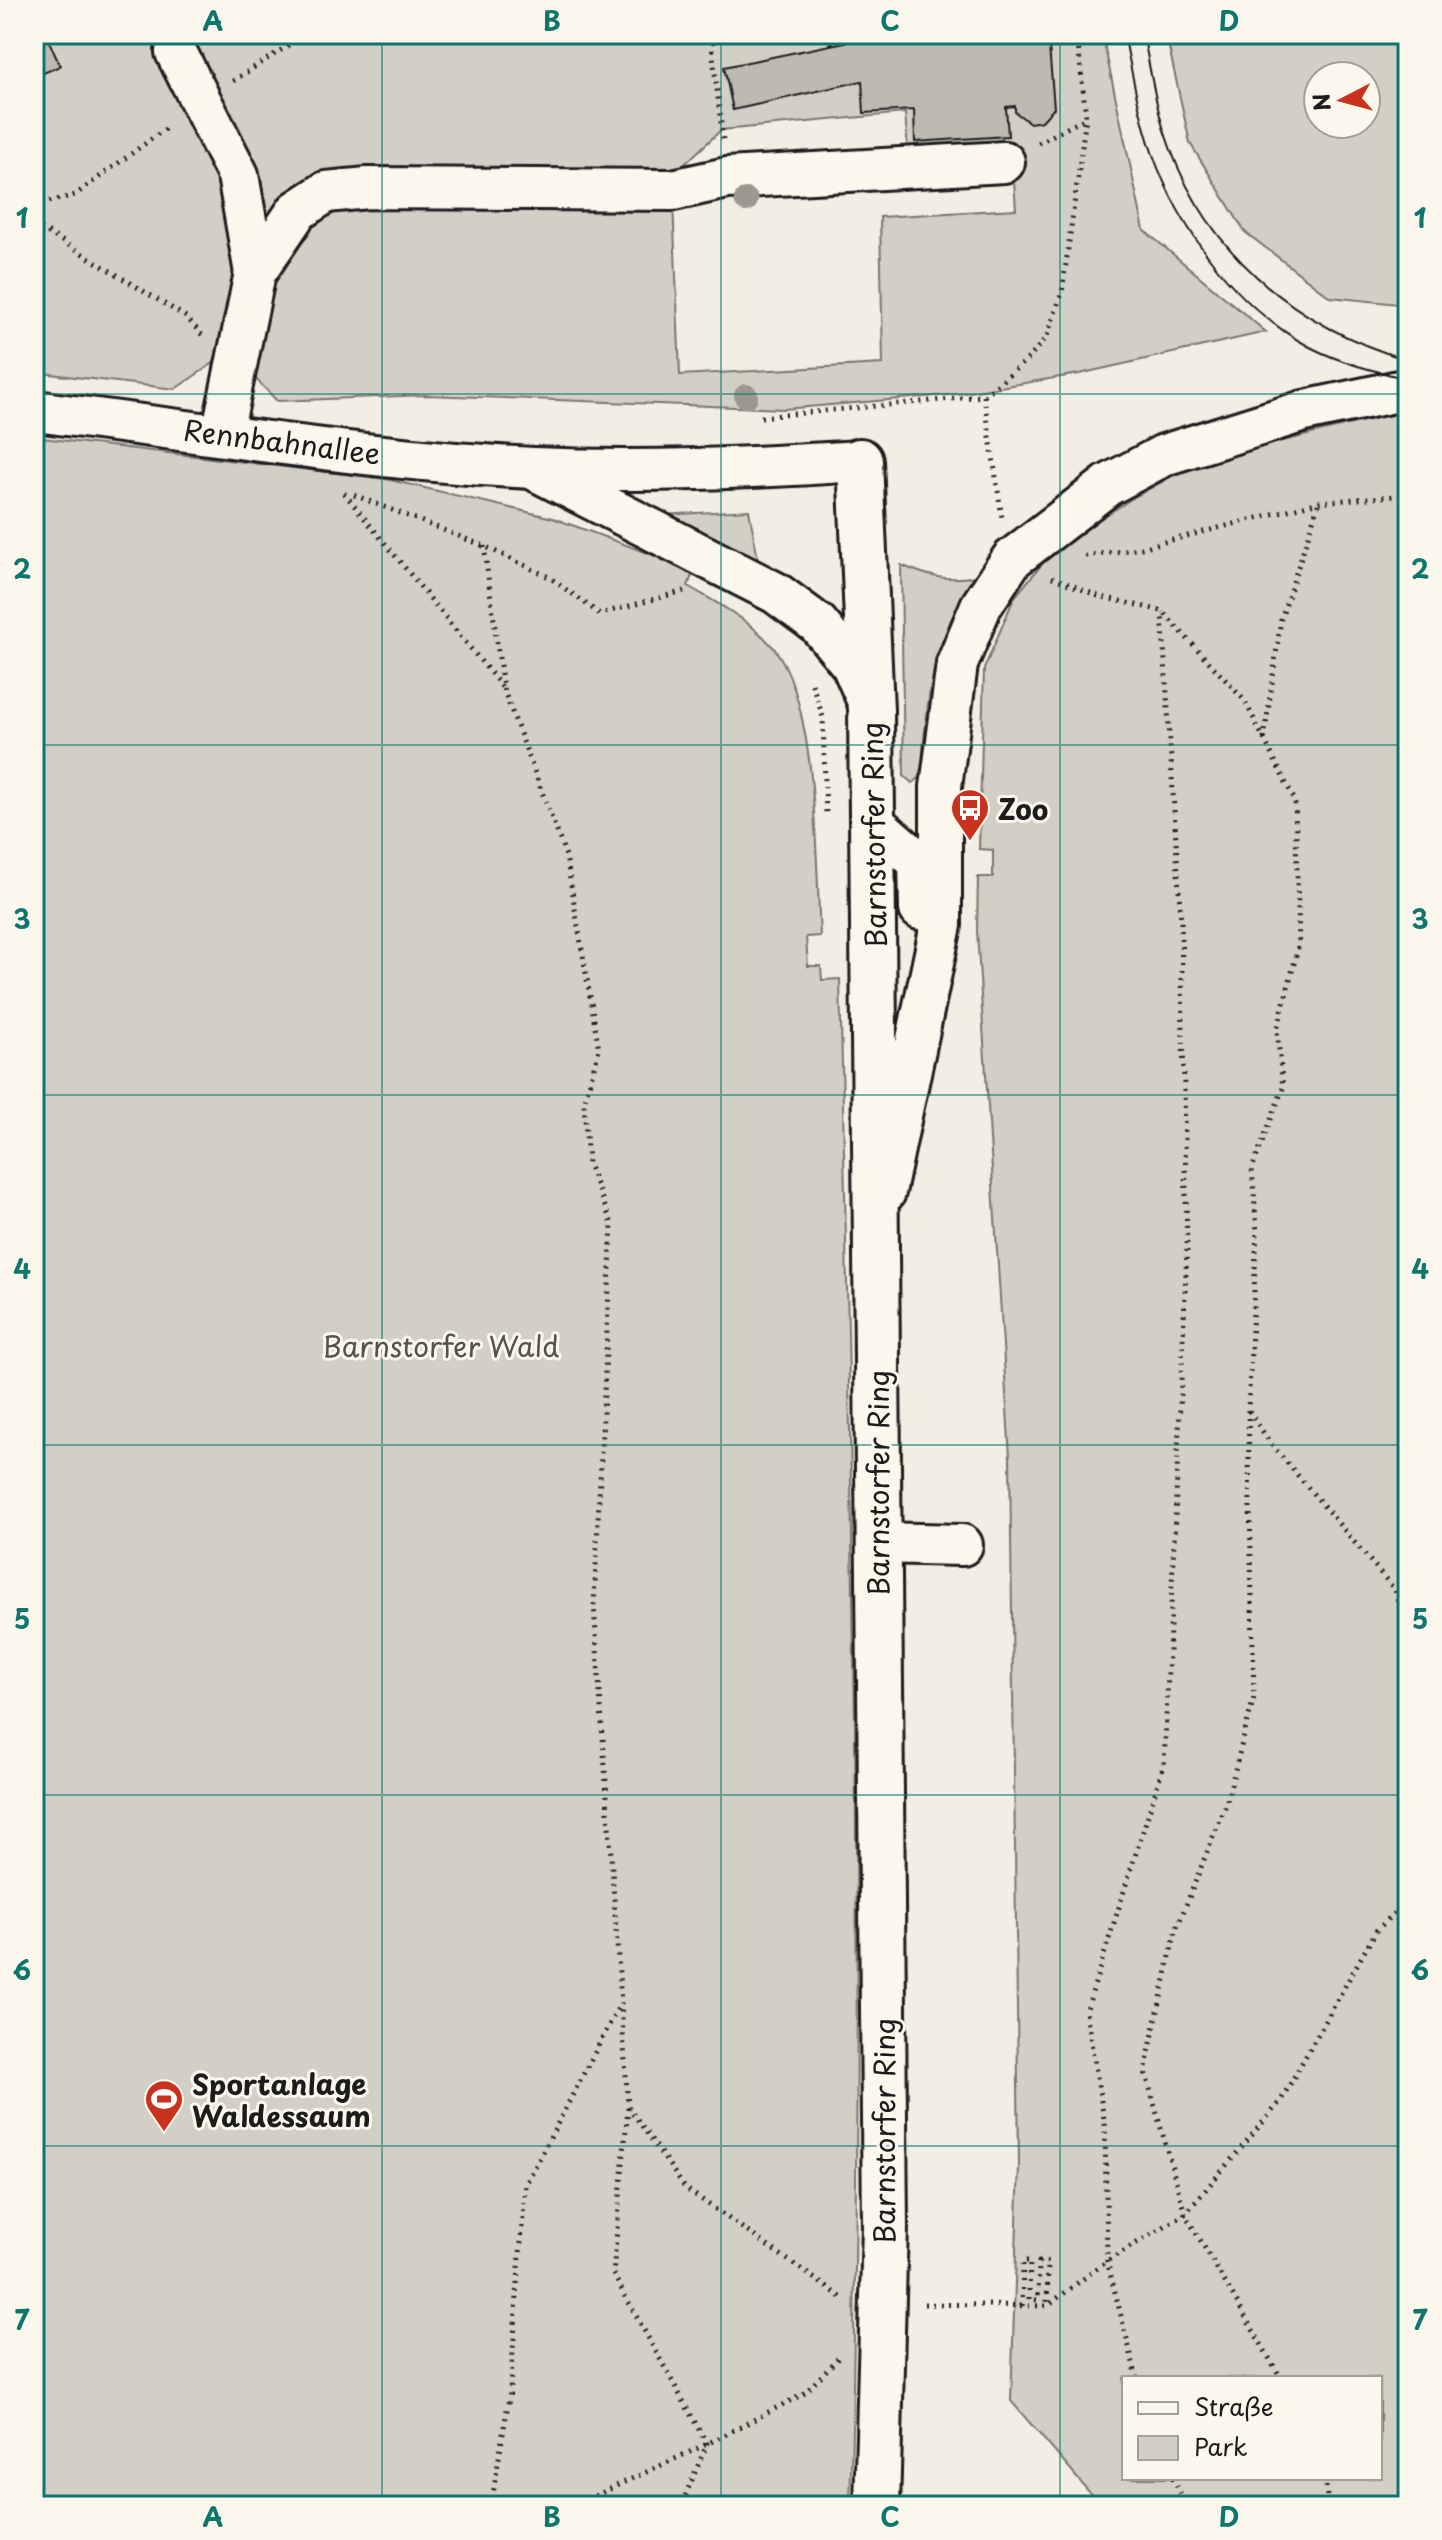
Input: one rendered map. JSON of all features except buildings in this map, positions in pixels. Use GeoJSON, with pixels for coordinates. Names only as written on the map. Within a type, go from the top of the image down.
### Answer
{"type":"FeatureCollection","features":[{"type":"Feature","properties":{"kind":"main road","name":"Barnstorfer Ring"},"geometry":{"type":"LineString","coordinates":[[860,461],[871,710],[876,1232],[883,2304],[877,2506]]}},
{"type":"Feature","properties":{"kind":"street"},"geometry":{"type":"LineString","coordinates":[[176,52],[238,175],[255,273],[222,434]]}},
{"type":"Feature","properties":{"kind":"street"},"geometry":{"type":"LineString","coordinates":[[255,273],[297,211],[326,192],[368,188],[673,190],[727,178],[1004,162]]}},
{"type":"Feature","properties":{"kind":"street"},"geometry":{"type":"LineString","coordinates":[[876,1232],[941,925],[941,787],[957,664],[981,606],[1012,559],[1108,485],[1164,455],[1304,411],[1408,389]]}},
{"type":"Feature","properties":{"kind":"street","name":"Rennbahnallee"},"geometry":{"type":"LineString","coordinates":[[34,411],[325,448],[531,468],[653,471],[860,461]]}},
{"type":"Feature","properties":{"kind":"street","name":"Rennbahnallee"},"geometry":{"type":"LineString","coordinates":[[531,468],[776,593],[818,624],[852,665],[871,710]]}},
{"type":"Feature","properties":{"kind":"street"},"geometry":{"type":"LineString","coordinates":[[872,821],[919,862],[923,1021]]}},
{"type":"Feature","properties":{"kind":"street"},"geometry":{"type":"LineString","coordinates":[[877,1543],[962,1545]]}},
{"type":"Feature","properties":{"kind":"path"},"geometry":{"type":"LineString","coordinates":[[714,34],[712,47],[727,178]]}},
{"type":"Feature","properties":{"kind":"path"},"geometry":{"type":"LineString","coordinates":[[830,34],[832,45]]}},
{"type":"Feature","properties":{"kind":"path"},"geometry":{"type":"LineString","coordinates":[[761,417],[984,396],[1030,357],[1047,336],[1062,293],[1086,117],[1077,34]]}},
{"type":"Feature","properties":{"kind":"path"},"geometry":{"type":"LineString","coordinates":[[1004,162],[1086,117]]}},
{"type":"Feature","properties":{"kind":"path"},"geometry":{"type":"LineString","coordinates":[[34,224],[186,317],[217,350],[232,387]]}},
{"type":"Feature","properties":{"kind":"path"},"geometry":{"type":"LineString","coordinates":[[984,396],[1006,548],[1012,559],[1098,596],[1162,611],[1245,701],[1295,801],[1299,944],[1277,1031],[1283,1088],[1252,1169],[1257,1232],[1248,1410],[1254,1697],[1226,1804],[1175,1933],[1145,2071],[1185,2214],[1280,2376]]}},
{"type":"Feature","properties":{"kind":"path"},"geometry":{"type":"LineString","coordinates":[[503,688],[342,490],[484,546],[549,577],[600,614],[686,591]]}},
{"type":"Feature","properties":{"kind":"path"},"geometry":{"type":"LineString","coordinates":[[1083,556],[1141,548],[1319,502],[1408,495]]}},
{"type":"Feature","properties":{"kind":"path"},"geometry":{"type":"LineString","coordinates":[[1264,740],[1281,619],[1319,502]]}},
{"type":"Feature","properties":{"kind":"path"},"geometry":{"type":"LineString","coordinates":[[484,546],[503,688],[566,856],[599,1049],[584,1103],[588,1164],[612,1224],[594,1605],[628,2106],[613,2274],[707,2444]]}},
{"type":"Feature","properties":{"kind":"path"},"geometry":{"type":"LineString","coordinates":[[1136,2376],[1107,2261],[1105,2125],[1086,2012],[1164,1764],[1187,1249],[1181,923],[1162,611]]}},
{"type":"Feature","properties":{"kind":"path"},"geometry":{"type":"LineString","coordinates":[[807,676],[823,717],[826,822]]}},
{"type":"Feature","properties":{"kind":"path"},"geometry":{"type":"LineString","coordinates":[[1248,1410],[1271,1444],[1395,1590],[1408,1640]]}},
{"type":"Feature","properties":{"kind":"path"},"geometry":{"type":"LineString","coordinates":[[628,2106],[685,2188],[853,2305],[1047,2306],[1107,2261],[1185,2214],[1280,2102],[1376,1931],[1408,1899]]}},
{"type":"Feature","properties":{"kind":"path"},"geometry":{"type":"LineString","coordinates":[[491,2506],[510,2392],[525,2186],[620,2004]]}},
{"type":"Feature","properties":{"kind":"path"},"geometry":{"type":"LineString","coordinates":[[1022,2306],[1023,2261],[1030,2261],[1029,2299],[1038,2300],[1039,2262],[1048,2262],[1047,2306]]}},
{"type":"Feature","properties":{"kind":"path"},"geometry":{"type":"LineString","coordinates":[[573,2506],[707,2444],[805,2393],[837,2360],[842,2348]]}},
{"type":"Feature","properties":{"kind":"path"},"geometry":{"type":"LineString","coordinates":[[681,2506],[707,2444]]}},
{"type":"Feature","properties":{"kind":"path"},"geometry":{"type":"LineString","coordinates":[[1174,2480],[1186,2506]]}},
{"type":"Feature","properties":{"kind":"path"},"geometry":{"type":"LineString","coordinates":[[1325,2480],[1328,2506]]}},
{"type":"Feature","properties":{"kind":"green space"},"geometry":{"type":"Polygon","coordinates":[[[34,34],[1102,34],[1144,230],[1266,332],[1079,374],[958,394],[784,409],[427,395],[277,401],[230,352],[175,389],[34,372],[34,34]],[[905,113],[721,130],[672,176],[680,375],[883,364],[880,217],[1016,209],[1011,141],[908,150],[905,113]]]}},
{"type":"Feature","properties":{"kind":"green space"},"geometry":{"type":"Polygon","coordinates":[[[1166,34],[1408,34],[1408,305],[1330,297],[1245,232],[1190,143],[1166,34]]]}},
{"type":"Feature","properties":{"kind":"green space"},"geometry":{"type":"Polygon","coordinates":[[[1408,410],[1408,2506],[1101,2506],[1011,2401],[1019,2164],[1010,1457],[977,931],[978,877],[993,877],[993,850],[979,849],[984,669],[1014,598],[1056,547],[1136,496],[1198,462],[1408,410]]]}},
{"type":"Feature","properties":{"kind":"green space","name":"Barnstorfer Wald"},"geometry":{"type":"Polygon","coordinates":[[[34,437],[386,479],[553,518],[694,570],[688,586],[754,629],[773,647],[788,672],[807,743],[815,827],[820,936],[806,937],[808,966],[821,966],[822,980],[840,979],[857,1933],[850,2506],[34,2506],[34,437]]]}},
{"type":"Feature","properties":{"kind":"green space"},"geometry":{"type":"Polygon","coordinates":[[[749,510],[760,570],[643,516],[749,510]]]}},
{"type":"Feature","properties":{"kind":"green space"},"geometry":{"type":"Polygon","coordinates":[[[901,565],[937,577],[975,576],[950,621],[935,666],[922,765],[918,779],[912,783],[904,776],[901,565]]]}},
{"type":"Feature","properties":{"kind":"tram line"},"geometry":{"type":"LineString","coordinates":[[1124,34],[1152,152],[1178,209],[1214,264],[1258,311],[1283,331],[1322,353],[1408,379]]}},
{"type":"Feature","properties":{"kind":"tram line"},"geometry":{"type":"LineString","coordinates":[[1143,34],[1164,130],[1180,172],[1201,211],[1227,246],[1256,276],[1326,326],[1408,360]]}},
{"type":"Feature","properties":{"kind":"place","name":"Zoo"},"geometry":{"type":"Point","coordinates":[970,842]}},
{"type":"Feature","properties":{"kind":"place","name":"Sportanlage Waldessaum"},"geometry":{"type":"Point","coordinates":[164,2133]}}]}
